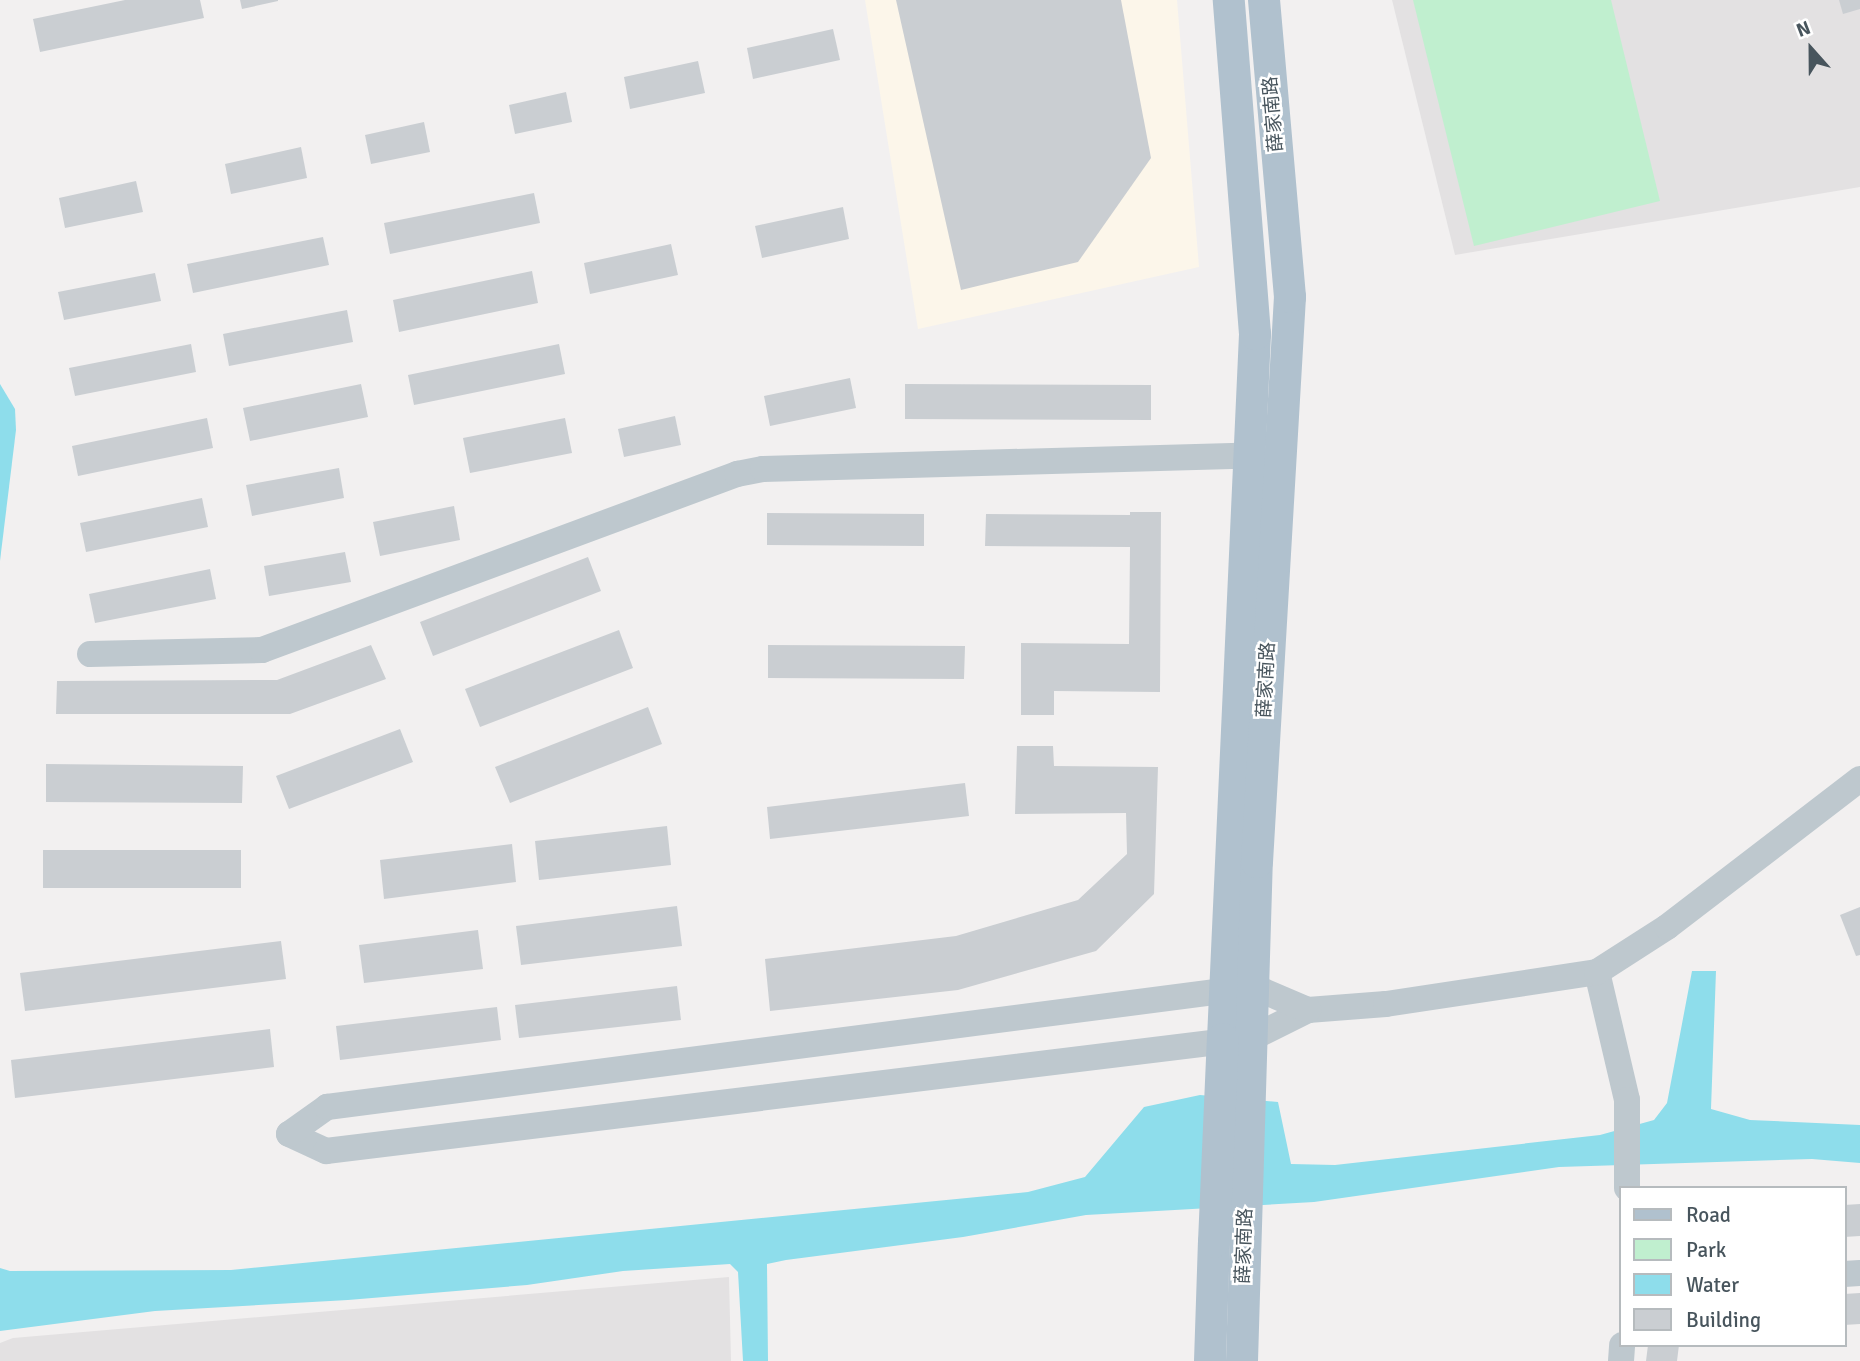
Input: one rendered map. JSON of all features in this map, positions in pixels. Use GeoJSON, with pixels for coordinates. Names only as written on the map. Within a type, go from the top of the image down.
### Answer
{"type":"FeatureCollection","features":[{"type":"Feature","properties":{"kind":"main road","name":"薛家南路"},"geometry":{"type":"LineString","coordinates":[[1210,1361],[1214,1242],[1237,1039],[1255,334],[1229,0]]}},
{"type":"Feature","properties":{"kind":"main road","name":"薛家南路"},"geometry":{"type":"LineString","coordinates":[[1239,989],[1257,848],[1290,297],[1264,0]]}},
{"type":"Feature","properties":{"kind":"main road","name":"薛家南路"},"geometry":{"type":"LineString","coordinates":[[1237,1039],[1245,1240],[1242,1361]]}},
{"type":"Feature","properties":{"kind":"street"},"geometry":{"type":"LineString","coordinates":[[90,654],[262,650],[724,479],[763,469],[1250,455]]}},
{"type":"Feature","properties":{"kind":"street"},"geometry":{"type":"LineString","coordinates":[[1308,1010],[1239,989],[327,1107],[289,1134],[326,1151],[1237,1039],[1308,1010],[1387,1004],[1597,972],[1667,927],[1860,779]]}},
{"type":"Feature","properties":{"kind":"street"},"geometry":{"type":"LineString","coordinates":[[1597,972],[1627,1100],[1627,1182]]}},
{"type":"Feature","properties":{"kind":"shaded area"},"geometry":{"type":"Polygon","coordinates":[[[865,0],[1177,0],[1199,267],[918,329],[865,0]]]}},
{"type":"Feature","properties":{"kind":"shaded area"},"geometry":{"type":"Polygon","coordinates":[[[1392,0],[1860,0],[1860,187],[1455,255],[1392,0]]]}},
{"type":"Feature","properties":{"kind":"shaded area"},"geometry":{"type":"Polygon","coordinates":[[[729,1277],[731,1361],[0,1361],[0,1343],[13,1338],[729,1277]]]}},
{"type":"Feature","properties":{"kind":"green space"},"geometry":{"type":"Polygon","coordinates":[[[1413,0],[1611,0],[1660,201],[1474,246],[1413,0]]]}},
{"type":"Feature","properties":{"kind":"water"},"geometry":{"type":"Polygon","coordinates":[[[0,384],[15,409],[16,430],[0,561],[0,384]]]}},
{"type":"Feature","properties":{"kind":"water"},"geometry":{"type":"Polygon","coordinates":[[[1692,971],[1716,971],[1711,1109],[1750,1120],[1860,1125],[1860,1163],[1812,1159],[1559,1167],[1314,1202],[1086,1215],[963,1237],[786,1260],[767,1264],[768,1361],[743,1361],[738,1272],[730,1264],[623,1271],[527,1285],[348,1300],[155,1311],[0,1331],[0,1268],[10,1271],[231,1270],[1028,1192],[1085,1177],[1144,1107],[1200,1095],[1278,1102],[1291,1164],[1335,1165],[1600,1135],[1654,1120],[1667,1103],[1692,971]]]}},
{"type":"Feature","properties":{"kind":"building"},"geometry":{"type":"Polygon","coordinates":[[[125,0],[200,0],[204,18],[40,52],[33,19],[125,0]]]}},
{"type":"Feature","properties":{"kind":"building"},"geometry":{"type":"Polygon","coordinates":[[[240,0],[278,0],[278,1],[242,9],[240,0]]]}},
{"type":"Feature","properties":{"kind":"building"},"geometry":{"type":"Polygon","coordinates":[[[896,0],[1121,0],[1151,158],[1078,262],[961,290],[896,0]]]}},
{"type":"Feature","properties":{"kind":"building"},"geometry":{"type":"Polygon","coordinates":[[[1839,0],[1860,0],[1860,9],[1843,14],[1839,0]]]}},
{"type":"Feature","properties":{"kind":"building"},"geometry":{"type":"Polygon","coordinates":[[[833,29],[840,60],[753,79],[747,48],[833,29]]]}},
{"type":"Feature","properties":{"kind":"building"},"geometry":{"type":"Polygon","coordinates":[[[698,61],[705,93],[630,109],[624,77],[698,61]]]}},
{"type":"Feature","properties":{"kind":"building"},"geometry":{"type":"Polygon","coordinates":[[[566,92],[572,122],[515,134],[509,105],[566,92]]]}},
{"type":"Feature","properties":{"kind":"building"},"geometry":{"type":"Polygon","coordinates":[[[424,122],[430,152],[371,164],[365,135],[424,122]]]}},
{"type":"Feature","properties":{"kind":"building"},"geometry":{"type":"Polygon","coordinates":[[[301,147],[307,178],[231,194],[225,164],[301,147]]]}},
{"type":"Feature","properties":{"kind":"building"},"geometry":{"type":"Polygon","coordinates":[[[136,181],[143,212],[65,228],[59,198],[136,181]]]}},
{"type":"Feature","properties":{"kind":"building"},"geometry":{"type":"Polygon","coordinates":[[[534,193],[540,223],[390,254],[384,223],[534,193]]]}},
{"type":"Feature","properties":{"kind":"building"},"geometry":{"type":"Polygon","coordinates":[[[843,207],[849,239],[762,258],[755,226],[843,207]]]}},
{"type":"Feature","properties":{"kind":"building"},"geometry":{"type":"Polygon","coordinates":[[[323,237],[329,265],[193,293],[187,264],[323,237]]]}},
{"type":"Feature","properties":{"kind":"building"},"geometry":{"type":"Polygon","coordinates":[[[671,244],[678,275],[590,294],[584,263],[671,244]]]}},
{"type":"Feature","properties":{"kind":"building"},"geometry":{"type":"Polygon","coordinates":[[[532,271],[538,303],[399,332],[393,300],[532,271]]]}},
{"type":"Feature","properties":{"kind":"building"},"geometry":{"type":"Polygon","coordinates":[[[155,273],[161,301],[64,320],[58,292],[155,273]]]}},
{"type":"Feature","properties":{"kind":"building"},"geometry":{"type":"Polygon","coordinates":[[[347,310],[353,342],[229,366],[223,334],[347,310]]]}},
{"type":"Feature","properties":{"kind":"building"},"geometry":{"type":"Polygon","coordinates":[[[191,344],[196,372],[75,396],[69,368],[191,344]]]}},
{"type":"Feature","properties":{"kind":"building"},"geometry":{"type":"Polygon","coordinates":[[[559,344],[565,374],[414,405],[408,375],[559,344]]]}},
{"type":"Feature","properties":{"kind":"building"},"geometry":{"type":"Polygon","coordinates":[[[850,378],[856,408],[770,426],[764,396],[850,378]]]}},
{"type":"Feature","properties":{"kind":"building"},"geometry":{"type":"Polygon","coordinates":[[[361,384],[368,417],[250,441],[243,408],[361,384]]]}},
{"type":"Feature","properties":{"kind":"building"},"geometry":{"type":"Polygon","coordinates":[[[905,384],[1151,385],[1151,420],[905,419],[905,384]]]}},
{"type":"Feature","properties":{"kind":"building"},"geometry":{"type":"Polygon","coordinates":[[[675,416],[681,445],[624,457],[618,429],[675,416]]]}},
{"type":"Feature","properties":{"kind":"building"},"geometry":{"type":"Polygon","coordinates":[[[207,418],[213,448],[78,476],[72,446],[207,418]]]}},
{"type":"Feature","properties":{"kind":"building"},"geometry":{"type":"Polygon","coordinates":[[[565,418],[572,453],[470,473],[463,438],[565,418]]]}},
{"type":"Feature","properties":{"kind":"building"},"geometry":{"type":"Polygon","coordinates":[[[339,468],[344,498],[252,516],[246,485],[339,468]]]}},
{"type":"Feature","properties":{"kind":"building"},"geometry":{"type":"Polygon","coordinates":[[[202,498],[208,527],[86,552],[80,523],[202,498]]]}},
{"type":"Feature","properties":{"kind":"building"},"geometry":{"type":"Polygon","coordinates":[[[454,506],[460,540],[380,556],[373,522],[454,506]]]}},
{"type":"Feature","properties":{"kind":"building"},"geometry":{"type":"Polygon","coordinates":[[[1130,512],[1161,512],[1160,692],[1054,691],[1054,715],[1021,715],[1021,643],[1129,644],[1130,547],[985,546],[986,514],[1130,515],[1130,512]]]}},
{"type":"Feature","properties":{"kind":"building"},"geometry":{"type":"Polygon","coordinates":[[[767,513],[924,514],[924,546],[767,545],[767,513]]]}},
{"type":"Feature","properties":{"kind":"building"},"geometry":{"type":"Polygon","coordinates":[[[345,552],[351,582],[269,596],[264,566],[345,552]]]}},
{"type":"Feature","properties":{"kind":"building"},"geometry":{"type":"Polygon","coordinates":[[[588,557],[601,591],[433,656],[420,622],[588,557]]]}},
{"type":"Feature","properties":{"kind":"building"},"geometry":{"type":"Polygon","coordinates":[[[210,569],[216,599],[95,623],[89,594],[210,569]]]}},
{"type":"Feature","properties":{"kind":"building"},"geometry":{"type":"Polygon","coordinates":[[[619,630],[633,668],[480,727],[465,689],[619,630]]]}},
{"type":"Feature","properties":{"kind":"building"},"geometry":{"type":"Polygon","coordinates":[[[371,645],[386,679],[290,714],[56,714],[57,681],[277,680],[371,645]]]}},
{"type":"Feature","properties":{"kind":"building"},"geometry":{"type":"Polygon","coordinates":[[[768,645],[965,646],[964,679],[768,678],[768,645]]]}},
{"type":"Feature","properties":{"kind":"building"},"geometry":{"type":"Polygon","coordinates":[[[648,707],[662,744],[510,803],[495,767],[648,707]]]}},
{"type":"Feature","properties":{"kind":"building"},"geometry":{"type":"Polygon","coordinates":[[[400,729],[413,762],[289,809],[276,776],[400,729]]]}},
{"type":"Feature","properties":{"kind":"building"},"geometry":{"type":"Polygon","coordinates":[[[1017,746],[1053,746],[1054,766],[1158,767],[1154,894],[1096,951],[958,990],[770,1011],[765,959],[956,936],[1078,900],[1127,854],[1126,813],[1015,814],[1017,746]]]}},
{"type":"Feature","properties":{"kind":"building"},"geometry":{"type":"Polygon","coordinates":[[[46,764],[243,766],[242,803],[46,802],[46,764]]]}},
{"type":"Feature","properties":{"kind":"building"},"geometry":{"type":"Polygon","coordinates":[[[965,783],[969,816],[770,839],[767,807],[965,783]]]}},
{"type":"Feature","properties":{"kind":"building"},"geometry":{"type":"Polygon","coordinates":[[[667,826],[671,865],[539,880],[535,841],[667,826]]]}},
{"type":"Feature","properties":{"kind":"building"},"geometry":{"type":"Polygon","coordinates":[[[512,844],[516,882],[384,899],[380,860],[512,844]]]}},
{"type":"Feature","properties":{"kind":"building"},"geometry":{"type":"Polygon","coordinates":[[[43,850],[241,850],[241,888],[43,888],[43,850]]]}},
{"type":"Feature","properties":{"kind":"building"},"geometry":{"type":"Polygon","coordinates":[[[677,906],[682,946],[521,965],[516,926],[677,906]]]}},
{"type":"Feature","properties":{"kind":"building"},"geometry":{"type":"Polygon","coordinates":[[[1860,907],[1860,955],[1856,956],[1840,915],[1860,907]]]}},
{"type":"Feature","properties":{"kind":"building"},"geometry":{"type":"Polygon","coordinates":[[[478,930],[483,969],[364,983],[359,945],[478,930]]]}},
{"type":"Feature","properties":{"kind":"building"},"geometry":{"type":"Polygon","coordinates":[[[281,941],[286,979],[25,1011],[20,973],[281,941]]]}},
{"type":"Feature","properties":{"kind":"building"},"geometry":{"type":"Polygon","coordinates":[[[677,986],[681,1020],[519,1038],[515,1005],[677,986]]]}},
{"type":"Feature","properties":{"kind":"building"},"geometry":{"type":"Polygon","coordinates":[[[497,1007],[501,1040],[340,1060],[336,1026],[497,1007]]]}},
{"type":"Feature","properties":{"kind":"building"},"geometry":{"type":"Polygon","coordinates":[[[270,1029],[274,1067],[15,1098],[11,1060],[270,1029]]]}},
{"type":"Feature","properties":{"kind":"building"},"geometry":{"type":"Polygon","coordinates":[[[1860,1204],[1860,1236],[1846,1237],[1846,1205],[1860,1204]]]}},
{"type":"Feature","properties":{"kind":"building"},"geometry":{"type":"Polygon","coordinates":[[[1860,1293],[1860,1324],[1846,1325],[1846,1294],[1860,1293]]]}},
{"type":"Feature","properties":{"kind":"building"},"geometry":{"type":"Polygon","coordinates":[[[1648,1347],[1679,1347],[1677,1361],[1646,1361],[1648,1347]]]}}]}
